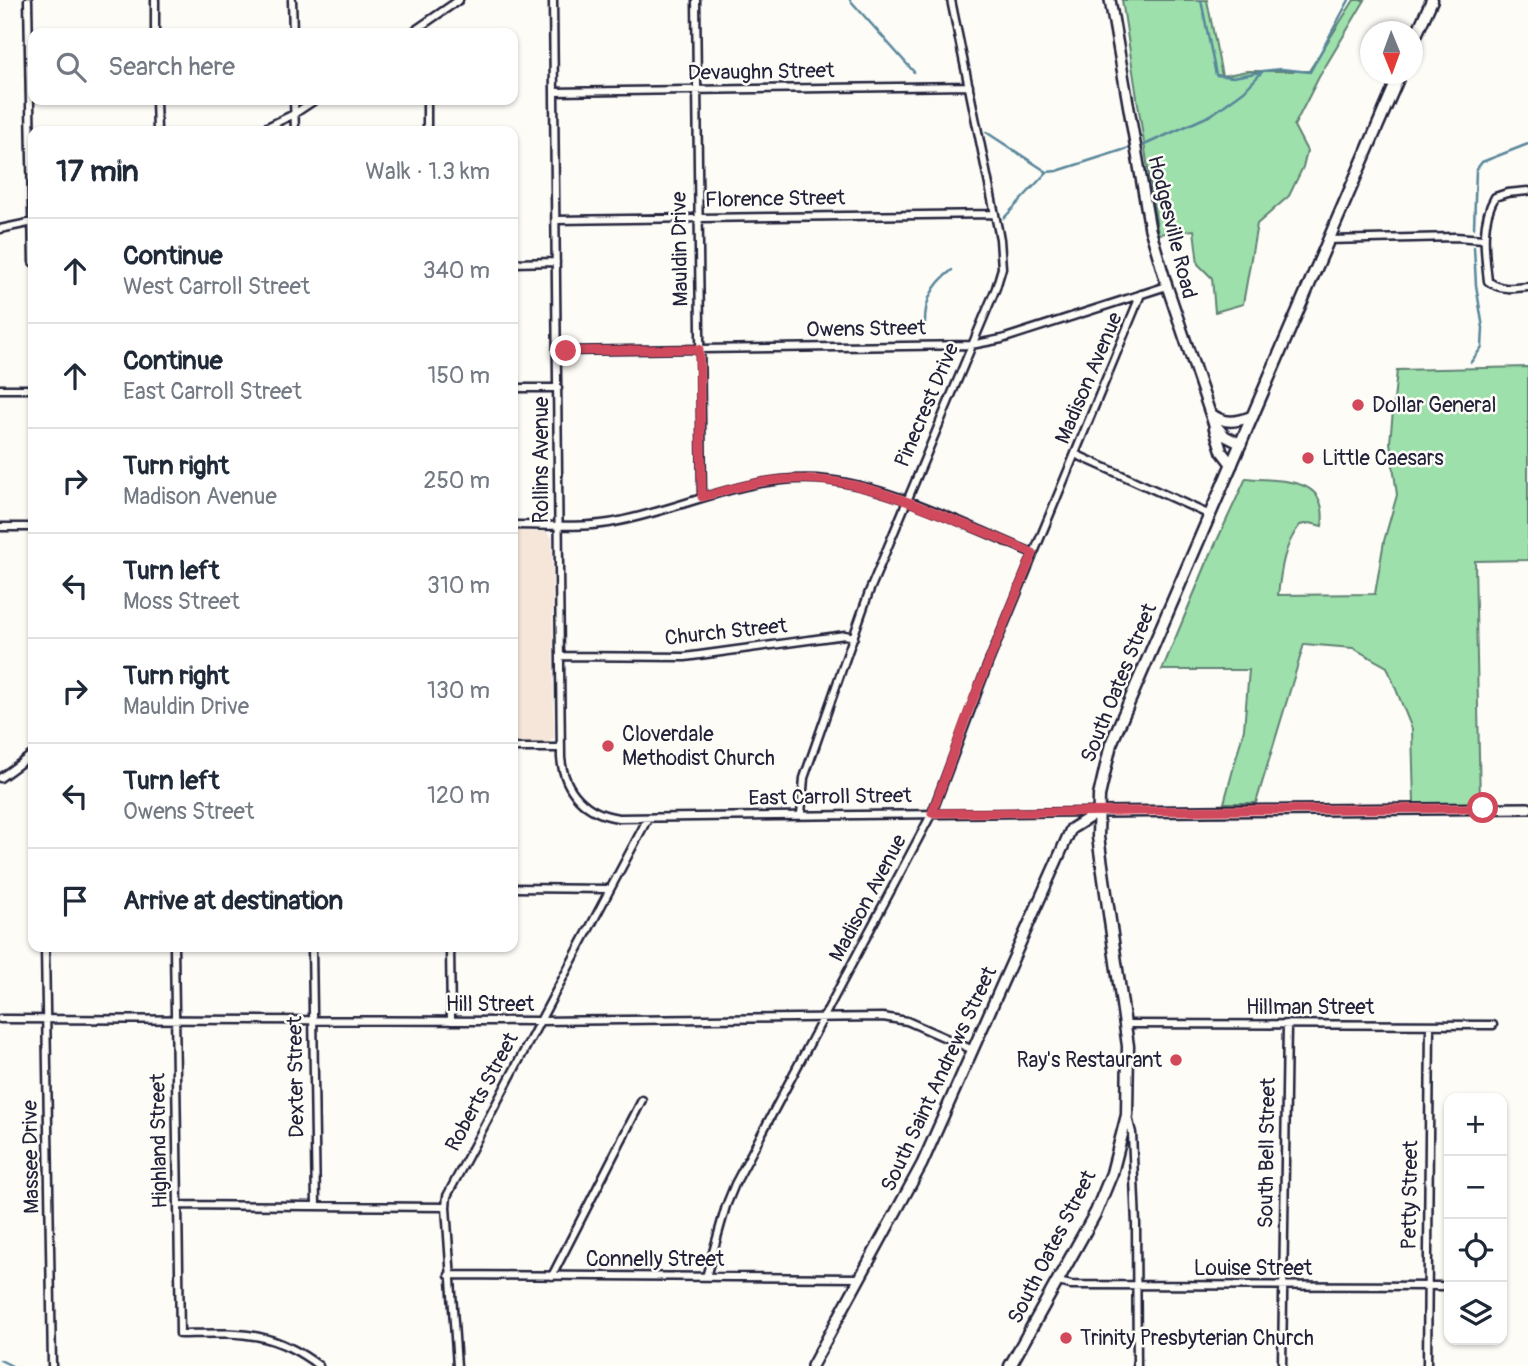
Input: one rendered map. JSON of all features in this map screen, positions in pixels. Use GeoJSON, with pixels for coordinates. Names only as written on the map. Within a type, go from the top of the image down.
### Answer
{"type":"FeatureCollection","features":[{"type":"Feature","properties":{"kind":"main road"},"geometry":{"type":"LineString","coordinates":[[1422,21],[1432,0]]}},
{"type":"Feature","properties":{"kind":"main road","name":"South Oates Street"},"geometry":{"type":"LineString","coordinates":[[1010,1366],[1058,1282],[1106,1189],[1127,1115],[1129,1065],[1126,1024],[1099,856],[1098,811],[1111,744],[1396,84]]}},
{"type":"Feature","properties":{"kind":"street"},"geometry":{"type":"LineString","coordinates":[[28,0],[29,28]]}},
{"type":"Feature","properties":{"kind":"street"},"geometry":{"type":"LineString","coordinates":[[155,0],[155,28]]}},
{"type":"Feature","properties":{"kind":"street"},"geometry":{"type":"LineString","coordinates":[[292,0],[293,28]]}},
{"type":"Feature","properties":{"kind":"street"},"geometry":{"type":"LineString","coordinates":[[424,28],[459,0]]}},
{"type":"Feature","properties":{"kind":"street","name":"Rollins Avenue"},"geometry":{"type":"LineString","coordinates":[[553,0],[561,748],[564,775],[571,790],[582,803],[596,812],[611,817],[648,818]]}},
{"type":"Feature","properties":{"kind":"street","name":"Mauldin Drive"},"geometry":{"type":"LineString","coordinates":[[696,0],[702,497]]}},
{"type":"Feature","properties":{"kind":"street","name":"Pinecrest Drive"},"geometry":{"type":"LineString","coordinates":[[801,815],[804,778],[869,592],[1002,268],[1000,239],[951,0]]}},
{"type":"Feature","properties":{"kind":"street","name":"Hodgesville Road"},"geometry":{"type":"LineString","coordinates":[[1110,0],[1144,201],[1167,286],[1222,452],[1231,465]]}},
{"type":"Feature","properties":{"kind":"street","name":"Devaughn Street"},"geometry":{"type":"LineString","coordinates":[[554,92],[969,86]]}},
{"type":"Feature","properties":{"kind":"street"},"geometry":{"type":"LineString","coordinates":[[30,105],[31,126]]}},
{"type":"Feature","properties":{"kind":"street"},"geometry":{"type":"LineString","coordinates":[[156,105],[157,126]]}},
{"type":"Feature","properties":{"kind":"street"},"geometry":{"type":"LineString","coordinates":[[294,105],[295,126]]}},
{"type":"Feature","properties":{"kind":"street"},"geometry":{"type":"LineString","coordinates":[[269,126],[308,105]]}},
{"type":"Feature","properties":{"kind":"street"},"geometry":{"type":"LineString","coordinates":[[426,105],[427,126]]}},
{"type":"Feature","properties":{"kind":"street"},"geometry":{"type":"LineString","coordinates":[[1528,191],[1495,197],[1490,206],[1484,239],[1488,281],[1496,287],[1509,289],[1528,287]]}},
{"type":"Feature","properties":{"kind":"street","name":"Florence Street"},"geometry":{"type":"LineString","coordinates":[[555,220],[995,214]]}},
{"type":"Feature","properties":{"kind":"street"},"geometry":{"type":"LineString","coordinates":[[0,229],[28,223]]}},
{"type":"Feature","properties":{"kind":"street"},"geometry":{"type":"LineString","coordinates":[[1327,240],[1455,237],[1484,239]]}},
{"type":"Feature","properties":{"kind":"street"},"geometry":{"type":"LineString","coordinates":[[518,262],[556,262]]}},
{"type":"Feature","properties":{"kind":"street","name":"Owens Street"},"geometry":{"type":"LineString","coordinates":[[558,351],[971,345],[1002,339],[1167,286]]}},
{"type":"Feature","properties":{"kind":"street","name":"Madison Avenue"},"geometry":{"type":"LineString","coordinates":[[706,1277],[735,1184],[932,813],[969,710],[1141,294]]}},
{"type":"Feature","properties":{"kind":"street"},"geometry":{"type":"LineString","coordinates":[[518,388],[558,388]]}},
{"type":"Feature","properties":{"kind":"street"},"geometry":{"type":"LineString","coordinates":[[0,389],[28,389]]}},
{"type":"Feature","properties":{"kind":"street"},"geometry":{"type":"LineString","coordinates":[[1211,417],[1224,422],[1240,421],[1252,416]]}},
{"type":"Feature","properties":{"kind":"street"},"geometry":{"type":"LineString","coordinates":[[1211,417],[1224,436],[1241,444]]}},
{"type":"Feature","properties":{"kind":"street"},"geometry":{"type":"LineString","coordinates":[[1076,454],[1210,515]]}},
{"type":"Feature","properties":{"kind":"street"},"geometry":{"type":"LineString","coordinates":[[518,525],[609,523],[756,482],[816,479],[849,483],[906,500],[1033,553]]}},
{"type":"Feature","properties":{"kind":"street"},"geometry":{"type":"LineString","coordinates":[[0,527],[28,527]]}},
{"type":"Feature","properties":{"kind":"street","name":"Church Street"},"geometry":{"type":"LineString","coordinates":[[560,656],[685,657],[845,635],[853,637]]}},
{"type":"Feature","properties":{"kind":"street"},"geometry":{"type":"LineString","coordinates":[[518,748],[561,748]]}},
{"type":"Feature","properties":{"kind":"street"},"geometry":{"type":"LineString","coordinates":[[0,778],[28,758]]}},
{"type":"Feature","properties":{"kind":"street"},"geometry":{"type":"LineString","coordinates":[[1098,811],[1528,808]]}},
{"type":"Feature","properties":{"kind":"street","name":"East Carroll Street"},"geometry":{"type":"LineString","coordinates":[[648,818],[1098,811]]}},
{"type":"Feature","properties":{"kind":"street","name":"South Saint Andrews Street"},"geometry":{"type":"LineString","coordinates":[[811,1366],[916,1175],[1072,829],[1098,811]]}},
{"type":"Feature","properties":{"kind":"street","name":"Roberts Street"},"geometry":{"type":"LineString","coordinates":[[457,1366],[446,1207],[451,1187],[648,818]]}},
{"type":"Feature","properties":{"kind":"street"},"geometry":{"type":"LineString","coordinates":[[518,888],[609,888]]}},
{"type":"Feature","properties":{"kind":"street","name":"Massee Drive"},"geometry":{"type":"LineString","coordinates":[[45,952],[52,1366]]}},
{"type":"Feature","properties":{"kind":"street","name":"Highland Street"},"geometry":{"type":"LineString","coordinates":[[174,952],[180,1334],[250,1334],[266,1337],[294,1349],[319,1366]]}},
{"type":"Feature","properties":{"kind":"street","name":"Dexter Street"},"geometry":{"type":"LineString","coordinates":[[312,952],[316,1206]]}},
{"type":"Feature","properties":{"kind":"street"},"geometry":{"type":"LineString","coordinates":[[450,952],[451,1021]]}},
{"type":"Feature","properties":{"kind":"street","name":"Hill Street"},"geometry":{"type":"LineString","coordinates":[[0,1019],[539,1021],[897,1018],[973,1050]]}},
{"type":"Feature","properties":{"kind":"street","name":"Hillman Street"},"geometry":{"type":"LineString","coordinates":[[1126,1024],[1493,1025]]}},
{"type":"Feature","properties":{"kind":"street","name":"South Bell Street"},"geometry":{"type":"LineString","coordinates":[[1282,1366],[1287,1024]]}},
{"type":"Feature","properties":{"kind":"street","name":"Petty Street"},"geometry":{"type":"LineString","coordinates":[[1427,1366],[1430,1025]]}},
{"type":"Feature","properties":{"kind":"street"},"geometry":{"type":"LineString","coordinates":[[552,1276],[642,1100]]}},
{"type":"Feature","properties":{"kind":"street"},"geometry":{"type":"LineString","coordinates":[[1127,1115],[1132,1133],[1138,1286],[1137,1366]]}},
{"type":"Feature","properties":{"kind":"street"},"geometry":{"type":"LineString","coordinates":[[178,1205],[446,1207]]}},
{"type":"Feature","properties":{"kind":"street","name":"Connelly Street"},"geometry":{"type":"LineString","coordinates":[[449,1275],[860,1278]]}},
{"type":"Feature","properties":{"kind":"street","name":"Louise Street"},"geometry":{"type":"LineString","coordinates":[[1058,1282],[1071,1285],[1138,1286],[1444,1286]]}},
{"type":"Feature","properties":{"kind":"shaded area"},"geometry":{"type":"Polygon","coordinates":[[[518,531],[546,532],[552,537],[554,738],[548,743],[518,743],[518,531]]]}},
{"type":"Feature","properties":{"kind":"green space"},"geometry":{"type":"Polygon","coordinates":[[[1122,0],[1207,0],[1222,76],[1247,71],[1309,71],[1354,0],[1365,0],[1319,77],[1294,126],[1307,151],[1303,167],[1289,196],[1257,224],[1243,304],[1215,312],[1212,278],[1198,264],[1194,230],[1158,234],[1122,0]]]}},
{"type":"Feature","properties":{"kind":"green space"},"geometry":{"type":"Polygon","coordinates":[[[1528,367],[1528,560],[1475,561],[1480,803],[1414,803],[1412,729],[1387,667],[1353,648],[1304,644],[1256,803],[1224,803],[1244,729],[1249,670],[1162,670],[1246,478],[1300,484],[1311,489],[1322,509],[1322,526],[1310,523],[1300,525],[1290,541],[1282,567],[1278,595],[1375,594],[1384,541],[1397,495],[1390,442],[1397,370],[1528,367]]]}},
{"type":"Feature","properties":{"kind":"waterway"},"geometry":{"type":"LineString","coordinates":[[850,0],[914,72]]}},
{"type":"Feature","properties":{"kind":"waterway"},"geometry":{"type":"LineString","coordinates":[[1201,0],[1216,75],[1233,77],[1261,72]]}},
{"type":"Feature","properties":{"kind":"waterway"},"geometry":{"type":"LineString","coordinates":[[1142,146],[1211,115],[1244,91],[1263,71],[1281,69],[1310,72],[1349,0]]}},
{"type":"Feature","properties":{"kind":"waterway"},"geometry":{"type":"LineString","coordinates":[[986,132],[1047,172],[1129,148]]}},
{"type":"Feature","properties":{"kind":"waterway"},"geometry":{"type":"LineString","coordinates":[[1474,228],[1476,170],[1482,162],[1528,144]]}},
{"type":"Feature","properties":{"kind":"waterway"},"geometry":{"type":"LineString","coordinates":[[1004,218],[1047,172]]}},
{"type":"Feature","properties":{"kind":"waterway"},"geometry":{"type":"LineString","coordinates":[[1471,362],[1482,347],[1483,328],[1476,285],[1474,247]]}},
{"type":"Feature","properties":{"kind":"waterway"},"geometry":{"type":"LineString","coordinates":[[925,326],[926,309],[934,288],[952,270]]}},
{"type":"Feature","properties":{"kind":"waterway"},"geometry":{"type":"LineString","coordinates":[[0,1360],[12,1366]]}},
{"type":"Feature","properties":{"kind":"place","name":"Dollar General"},"geometry":{"type":"Point","coordinates":[1358,405]}},
{"type":"Feature","properties":{"kind":"place","name":"Little Caesars"},"geometry":{"type":"Point","coordinates":[1308,458]}},
{"type":"Feature","properties":{"kind":"place","name":"Cloverdale Methodist Church"},"geometry":{"type":"Point","coordinates":[608,746]}},
{"type":"Feature","properties":{"kind":"place","name":"Ray's Restaurant"},"geometry":{"type":"Point","coordinates":[1176,1060]}},
{"type":"Feature","properties":{"kind":"place","name":"Trinity Presbyterian Church"},"geometry":{"type":"Point","coordinates":[1066,1338]}},
{"type":"Feature","properties":{"kind":"route"},"geometry":{"type":"LineString","coordinates":[[566,351],[699,349],[702,497],[738,486],[774,480],[816,479],[849,483],[906,500],[1033,553],[969,710],[932,813],[1483,808]]}}]}
